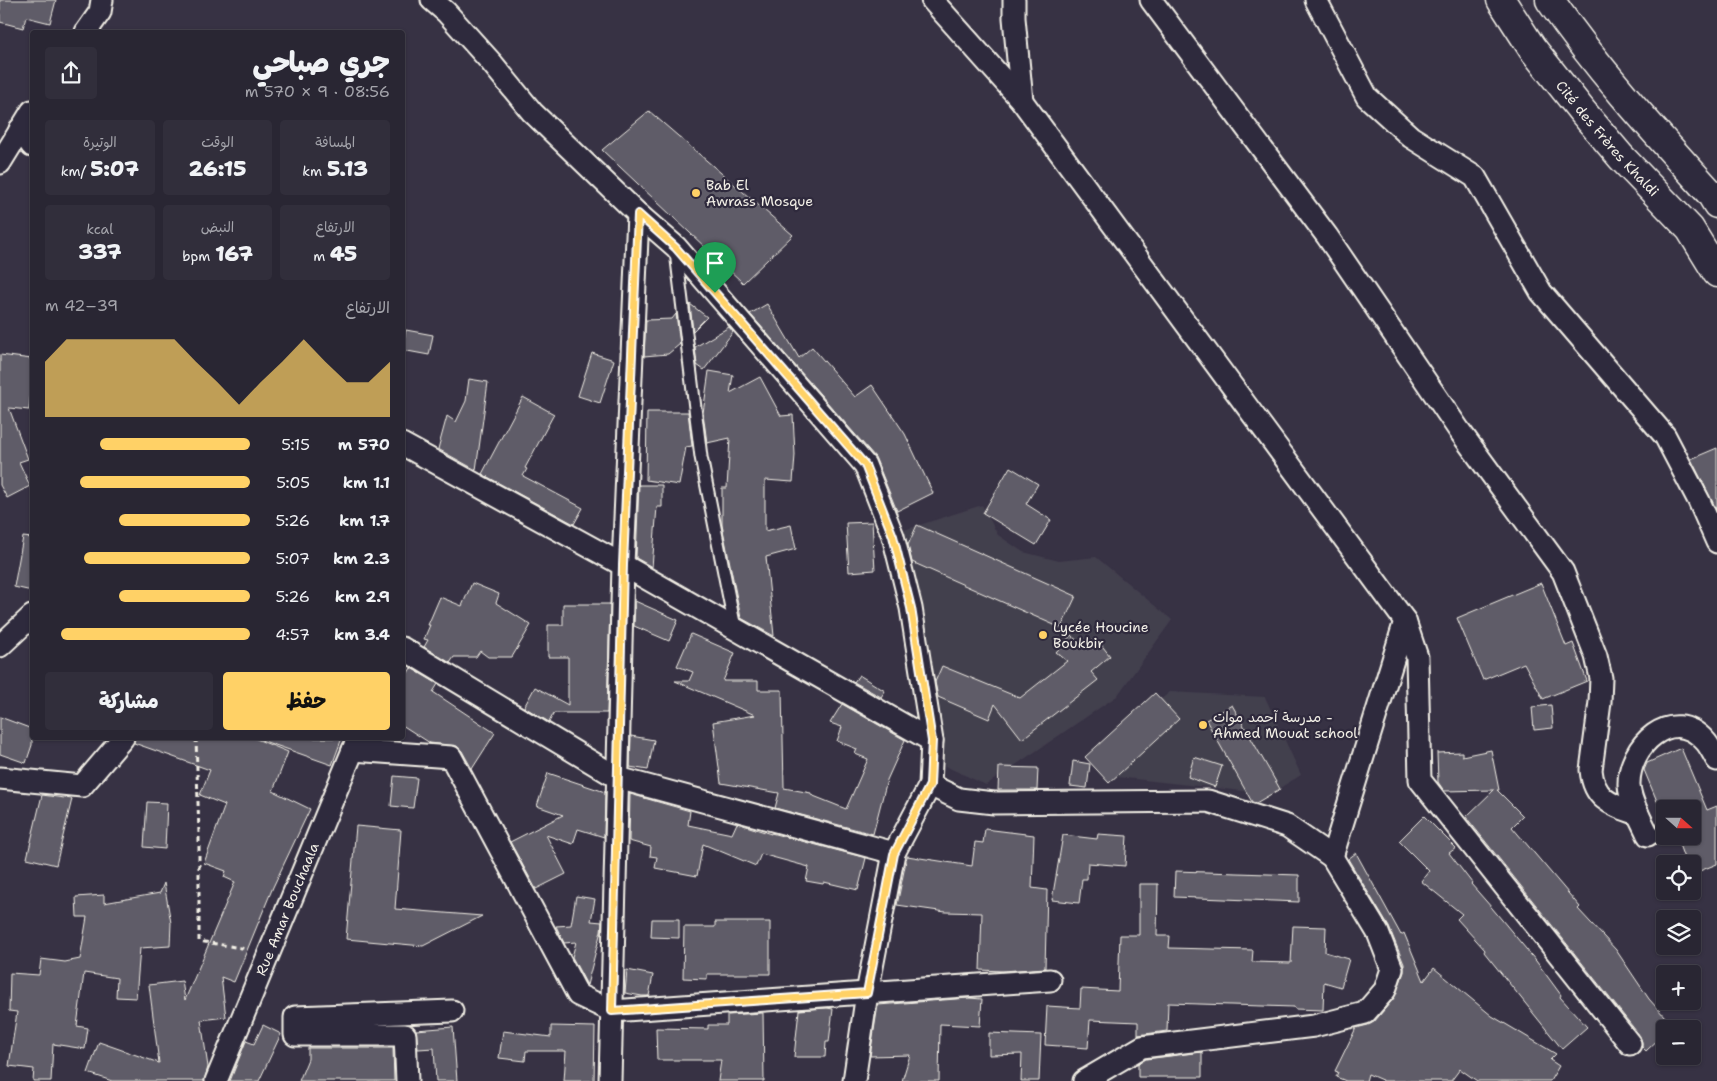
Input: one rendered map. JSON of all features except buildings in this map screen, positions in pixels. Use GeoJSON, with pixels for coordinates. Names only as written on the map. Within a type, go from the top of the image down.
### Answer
{"type":"FeatureCollection","features":[{"type":"Feature","properties":{"kind":"main road","name":"Cité des Frères Khaldi"},"geometry":{"type":"LineString","coordinates":[[1501,0],[1532,48],[1582,111],[1621,157],[1690,229],[1717,273]]}},
{"type":"Feature","properties":{"kind":"main road"},"geometry":{"type":"LineString","coordinates":[[1550,0],[1571,31],[1628,103],[1711,194],[1717,204]]}},
{"type":"Feature","properties":{"kind":"street"},"geometry":{"type":"LineString","coordinates":[[87,30],[100,12],[102,0]]}},
{"type":"Feature","properties":{"kind":"street"},"geometry":{"type":"LineString","coordinates":[[432,0],[446,12],[491,62],[532,112],[676,248],[865,465],[893,536],[911,608],[932,741],[930,785],[894,854],[867,993],[854,1081]]}},
{"type":"Feature","properties":{"kind":"street"},"geometry":{"type":"LineString","coordinates":[[932,0],[1022,101],[1405,622],[1417,657],[1420,780],[1630,1044]]}},
{"type":"Feature","properties":{"kind":"street"},"geometry":{"type":"LineString","coordinates":[[1014,0],[1022,101]]}},
{"type":"Feature","properties":{"kind":"street"},"geometry":{"type":"LineString","coordinates":[[1151,0],[1327,236],[1459,430],[1563,572],[1596,656],[1601,678],[1600,702],[1591,770],[1592,781],[1596,790],[1607,801],[1638,814]]}},
{"type":"Feature","properties":{"kind":"street"},"geometry":{"type":"LineString","coordinates":[[1316,0],[1367,97],[1411,137],[1474,177],[1540,292],[1665,436],[1699,501],[1717,542]]}},
{"type":"Feature","properties":{"kind":"street"},"geometry":{"type":"LineString","coordinates":[[0,164],[30,114]]}},
{"type":"Feature","properties":{"kind":"street"},"geometry":{"type":"LineString","coordinates":[[20,129],[30,143]]}},
{"type":"Feature","properties":{"kind":"street"},"geometry":{"type":"LineString","coordinates":[[610,1081],[623,565],[638,214]]}},
{"type":"Feature","properties":{"kind":"street"},"geometry":{"type":"LineString","coordinates":[[405,446],[623,565],[932,741]]}},
{"type":"Feature","properties":{"kind":"street"},"geometry":{"type":"LineString","coordinates":[[0,646],[30,618]]}},
{"type":"Feature","properties":{"kind":"street"},"geometry":{"type":"LineString","coordinates":[[1332,857],[1405,622]]}},
{"type":"Feature","properties":{"kind":"street"},"geometry":{"type":"LineString","coordinates":[[405,650],[618,778],[894,854]]}},
{"type":"Feature","properties":{"kind":"street"},"geometry":{"type":"LineString","coordinates":[[1648,835],[1638,814],[1629,787],[1632,764],[1644,743],[1659,730],[1679,727],[1689,730],[1705,741],[1717,760]]}},
{"type":"Feature","properties":{"kind":"street"},"geometry":{"type":"LineString","coordinates":[[0,778],[82,786],[121,740]]}},
{"type":"Feature","properties":{"kind":"street"},"geometry":{"type":"LineString","coordinates":[[355,744],[451,757],[578,995],[612,1011],[1050,980]]}},
{"type":"Feature","properties":{"kind":"street","name":"Rue Amar Bouchaala"},"geometry":{"type":"LineString","coordinates":[[216,1081],[355,744]]}},
{"type":"Feature","properties":{"kind":"street"},"geometry":{"type":"LineString","coordinates":[[930,785],[959,799],[994,803],[1208,801],[1287,826],[1332,857],[1378,933],[1392,968],[1385,990],[1365,1013],[1314,1026],[1142,1047],[1084,1081]]}},
{"type":"Feature","properties":{"kind":"street"},"geometry":{"type":"LineString","coordinates":[[407,1081],[405,1035],[295,1035],[295,1017],[452,1012]]}},
{"type":"Feature","properties":{"kind":"lane"},"geometry":{"type":"LineString","coordinates":[[676,248],[701,457],[735,628]]}},
{"type":"Feature","properties":{"kind":"path"},"geometry":{"type":"LineString","coordinates":[[196,740],[200,941],[269,953]]}},
{"type":"Feature","properties":{"kind":"shaded area","name":"Lycée Houcine Boukbir"},"geometry":{"type":"Polygon","coordinates":[[[982,505],[998,535],[1023,552],[1059,561],[1096,557],[1172,620],[1117,696],[986,785],[945,766],[928,650],[904,530],[982,505]]]}},
{"type":"Feature","properties":{"kind":"shaded area","name":"مدرسة آحمد موات - Ahmed Mouat school"},"geometry":{"type":"Polygon","coordinates":[[[1170,692],[1265,697],[1301,775],[1270,794],[1117,777],[1095,752],[1170,692]]]}},
{"type":"Feature","properties":{"kind":"place","name":"Bab El Awrass Mosque"},"geometry":{"type":"Point","coordinates":[696,193]}},
{"type":"Feature","properties":{"kind":"place","name":"Lycée Houcine Boukbir"},"geometry":{"type":"Point","coordinates":[1043,635]}},
{"type":"Feature","properties":{"kind":"place","name":"مدرسة آحمد موات - Ahmed Mouat school"},"geometry":{"type":"Point","coordinates":[1203,725]}},
{"type":"Feature","properties":{"kind":"route"},"geometry":{"type":"LineString","coordinates":[[638,214],[676,248],[715,293],[865,465],[893,536],[911,608],[932,741],[930,785],[894,854],[867,993],[612,1011],[623,565],[638,214]]}}]}
